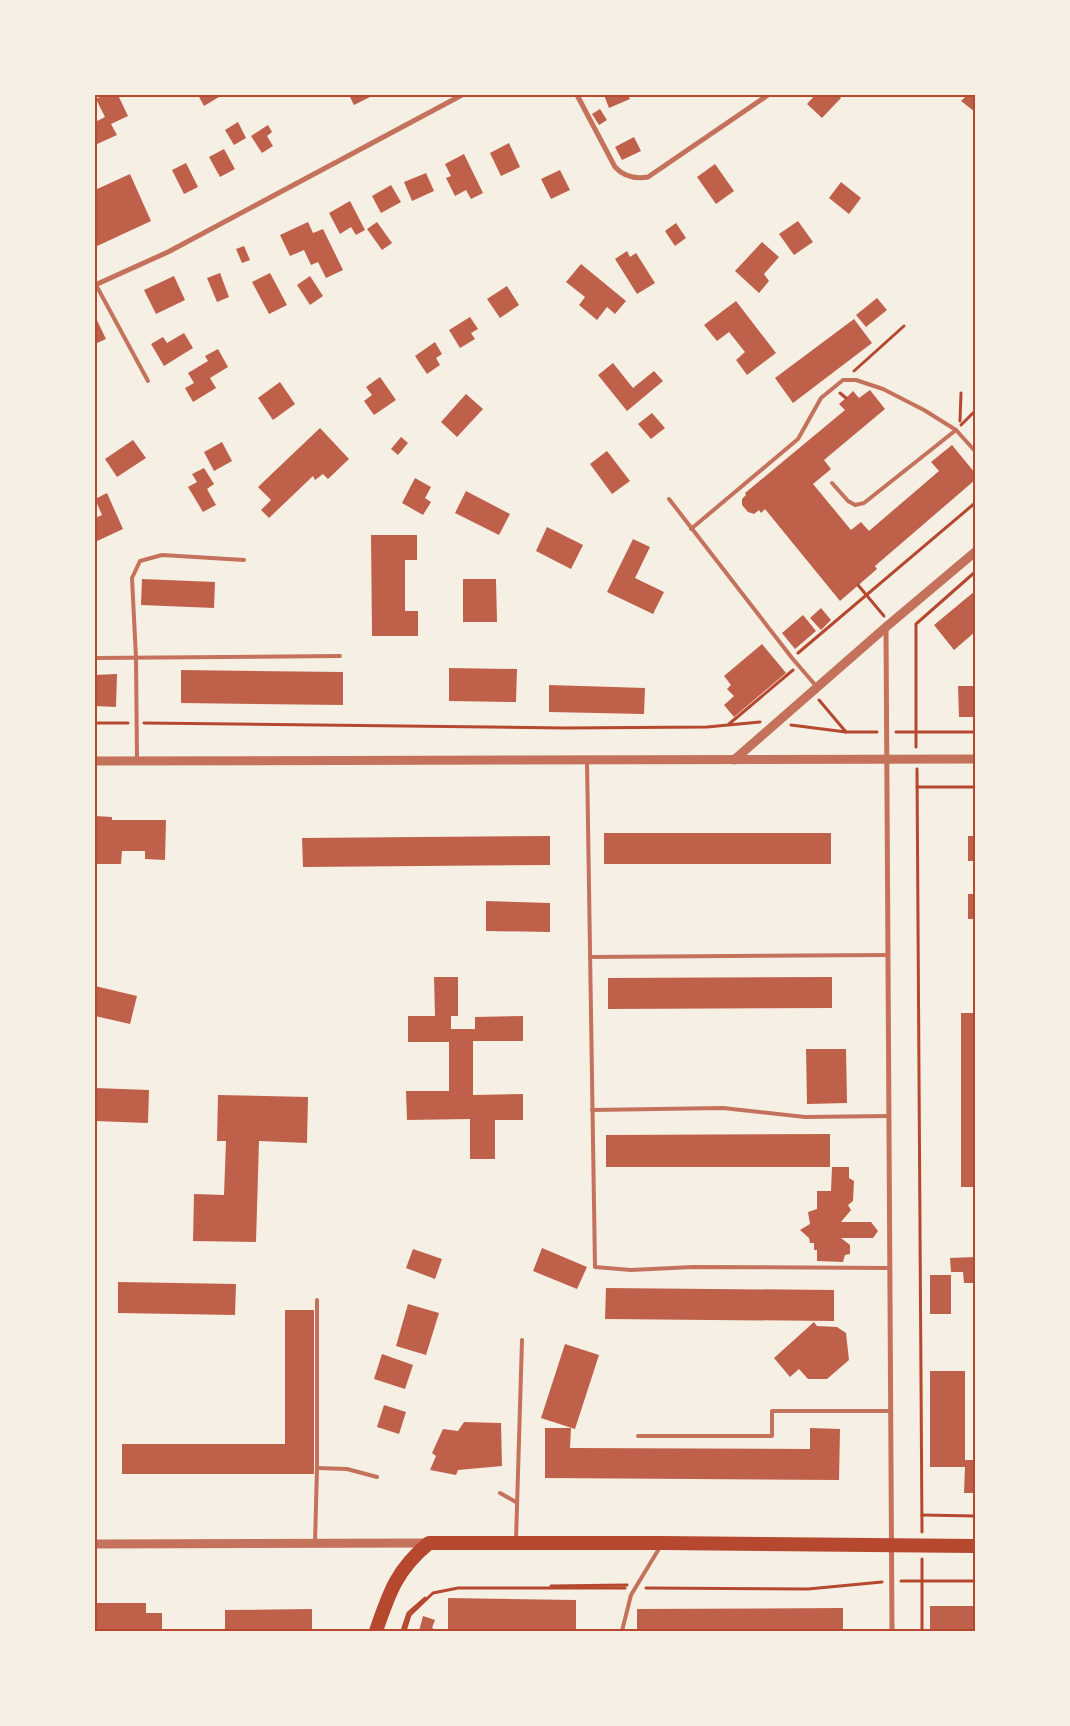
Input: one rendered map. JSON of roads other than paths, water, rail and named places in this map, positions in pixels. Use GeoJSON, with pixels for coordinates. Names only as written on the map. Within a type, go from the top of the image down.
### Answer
{"type":"FeatureCollection","features":[{"type":"Feature","properties":{"kind":"highway"},"geometry":{"type":"LineString","coordinates":[[376,1631],[387,1598],[401,1573],[413,1556],[429,1543],[975,1546]]}},
{"type":"Feature","properties":{"kind":"street"},"geometry":{"type":"LineString","coordinates":[[95,285],[168,252],[462,95]]}},
{"type":"Feature","properties":{"kind":"street"},"geometry":{"type":"LineString","coordinates":[[577,95],[615,167],[621,173],[638,178],[648,177],[768,95]]}},
{"type":"Feature","properties":{"kind":"street"},"geometry":{"type":"LineString","coordinates":[[734,760],[975,552]]}},
{"type":"Feature","properties":{"kind":"street"},"geometry":{"type":"LineString","coordinates":[[886,627],[892,1631]]}},
{"type":"Feature","properties":{"kind":"street"},"geometry":{"type":"LineString","coordinates":[[95,761],[975,759]]}},
{"type":"Feature","properties":{"kind":"street"},"geometry":{"type":"LineString","coordinates":[[95,1544],[429,1543]]}},
{"type":"Feature","properties":{"kind":"lane"},"geometry":{"type":"LineString","coordinates":[[95,285],[148,381]]}},
{"type":"Feature","properties":{"kind":"lane"},"geometry":{"type":"LineString","coordinates":[[691,528],[798,439],[821,398],[843,380],[856,380],[883,389],[924,410],[957,428],[975,451]]}},
{"type":"Feature","properties":{"kind":"lane"},"geometry":{"type":"LineString","coordinates":[[832,483],[855,505],[864,503],[957,428]]}},
{"type":"Feature","properties":{"kind":"lane"},"geometry":{"type":"LineString","coordinates":[[668,500],[817,687]]}},
{"type":"Feature","properties":{"kind":"lane"},"geometry":{"type":"LineString","coordinates":[[137,761],[136,658],[132,578],[140,561],[162,555],[244,560]]}},
{"type":"Feature","properties":{"kind":"lane"},"geometry":{"type":"LineString","coordinates":[[95,658],[340,656]]}},
{"type":"Feature","properties":{"kind":"lane"},"geometry":{"type":"LineString","coordinates":[[587,760],[595,1267],[631,1270],[694,1267],[890,1268]]}},
{"type":"Feature","properties":{"kind":"lane"},"geometry":{"type":"LineString","coordinates":[[590,958],[888,955]]}},
{"type":"Feature","properties":{"kind":"lane"},"geometry":{"type":"LineString","coordinates":[[592,1110],[723,1108],[805,1117],[889,1116]]}},
{"type":"Feature","properties":{"kind":"lane"},"geometry":{"type":"LineString","coordinates":[[315,1543],[317,1300]]}},
{"type":"Feature","properties":{"kind":"lane"},"geometry":{"type":"LineString","coordinates":[[516,1542],[522,1340]]}},
{"type":"Feature","properties":{"kind":"lane"},"geometry":{"type":"LineString","coordinates":[[638,1436],[772,1436],[772,1411],[891,1412]]}},
{"type":"Feature","properties":{"kind":"lane"},"geometry":{"type":"LineString","coordinates":[[317,1468],[347,1469],[377,1477]]}},
{"type":"Feature","properties":{"kind":"lane"},"geometry":{"type":"LineString","coordinates":[[500,1493],[516,1502]]}},
{"type":"Feature","properties":{"kind":"lane"},"geometry":{"type":"LineString","coordinates":[[622,1631],[631,1595],[662,1543]]}}]}
